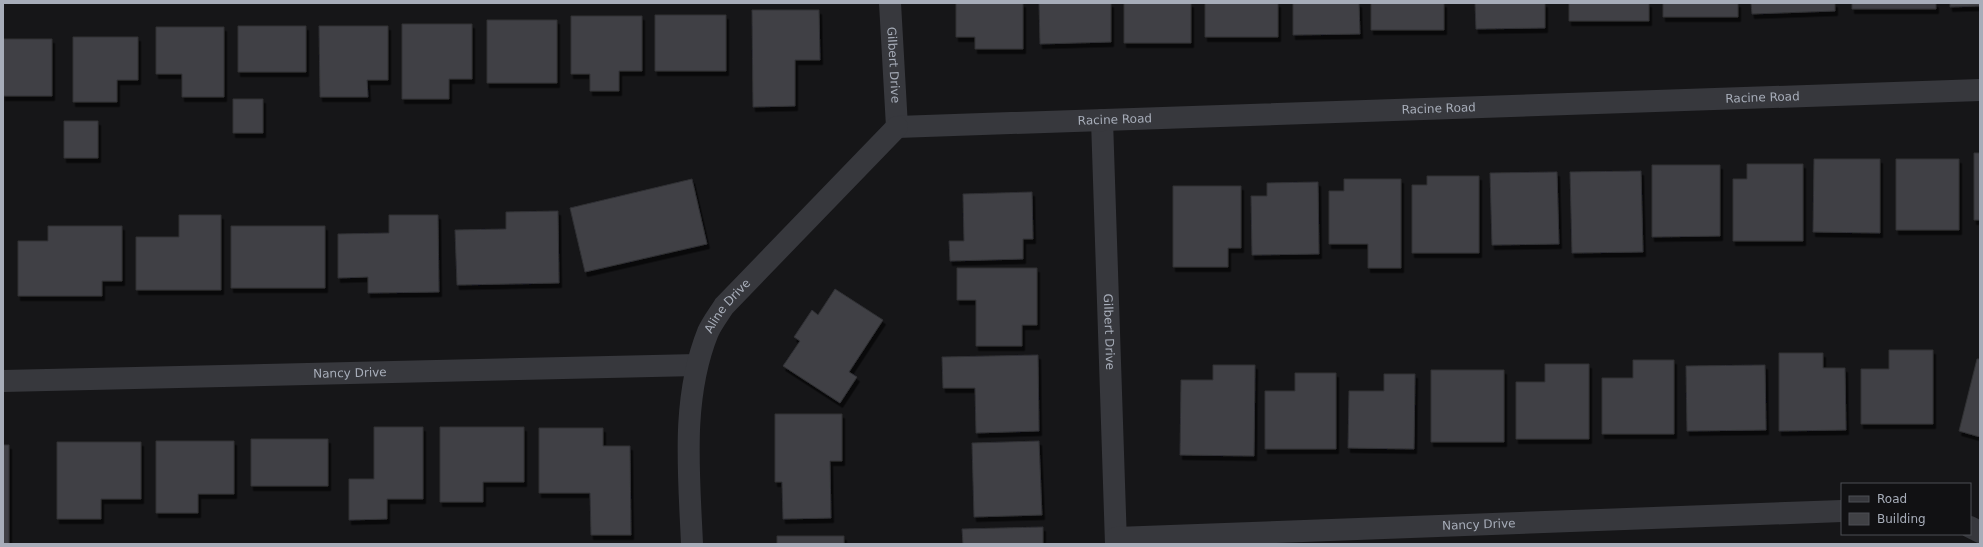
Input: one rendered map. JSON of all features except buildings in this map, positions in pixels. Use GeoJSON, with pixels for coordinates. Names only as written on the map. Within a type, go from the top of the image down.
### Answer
{"type":"FeatureCollection","features":[{"type":"Feature","properties":{"kind":"street","name":"Gilbert Drive"},"geometry":{"type":"LineString","coordinates":[[890,3],[896,127]]}},
{"type":"Feature","properties":{"kind":"street","name":"Racine Road"},"geometry":{"type":"LineString","coordinates":[[896,127],[1980,90]]}},
{"type":"Feature","properties":{"kind":"street","name":"Gilbert Drive"},"geometry":{"type":"LineString","coordinates":[[1102,120],[1116,541]]}},
{"type":"Feature","properties":{"kind":"street","name":"Aline Drive"},"geometry":{"type":"LineString","coordinates":[[692,544],[688,442],[691,404],[697,365],[709,331],[724,306],[896,127]]}},
{"type":"Feature","properties":{"kind":"street","name":"Nancy Drive"},"geometry":{"type":"LineString","coordinates":[[3,381],[697,365]]}},
{"type":"Feature","properties":{"kind":"street","name":"Nancy Drive"},"geometry":{"type":"LineString","coordinates":[[1116,541],[1841,511]]}},
{"type":"Feature","properties":{"kind":"street"},"geometry":{"type":"LineString","coordinates":[[1971,528],[1980,532]]}}]}
